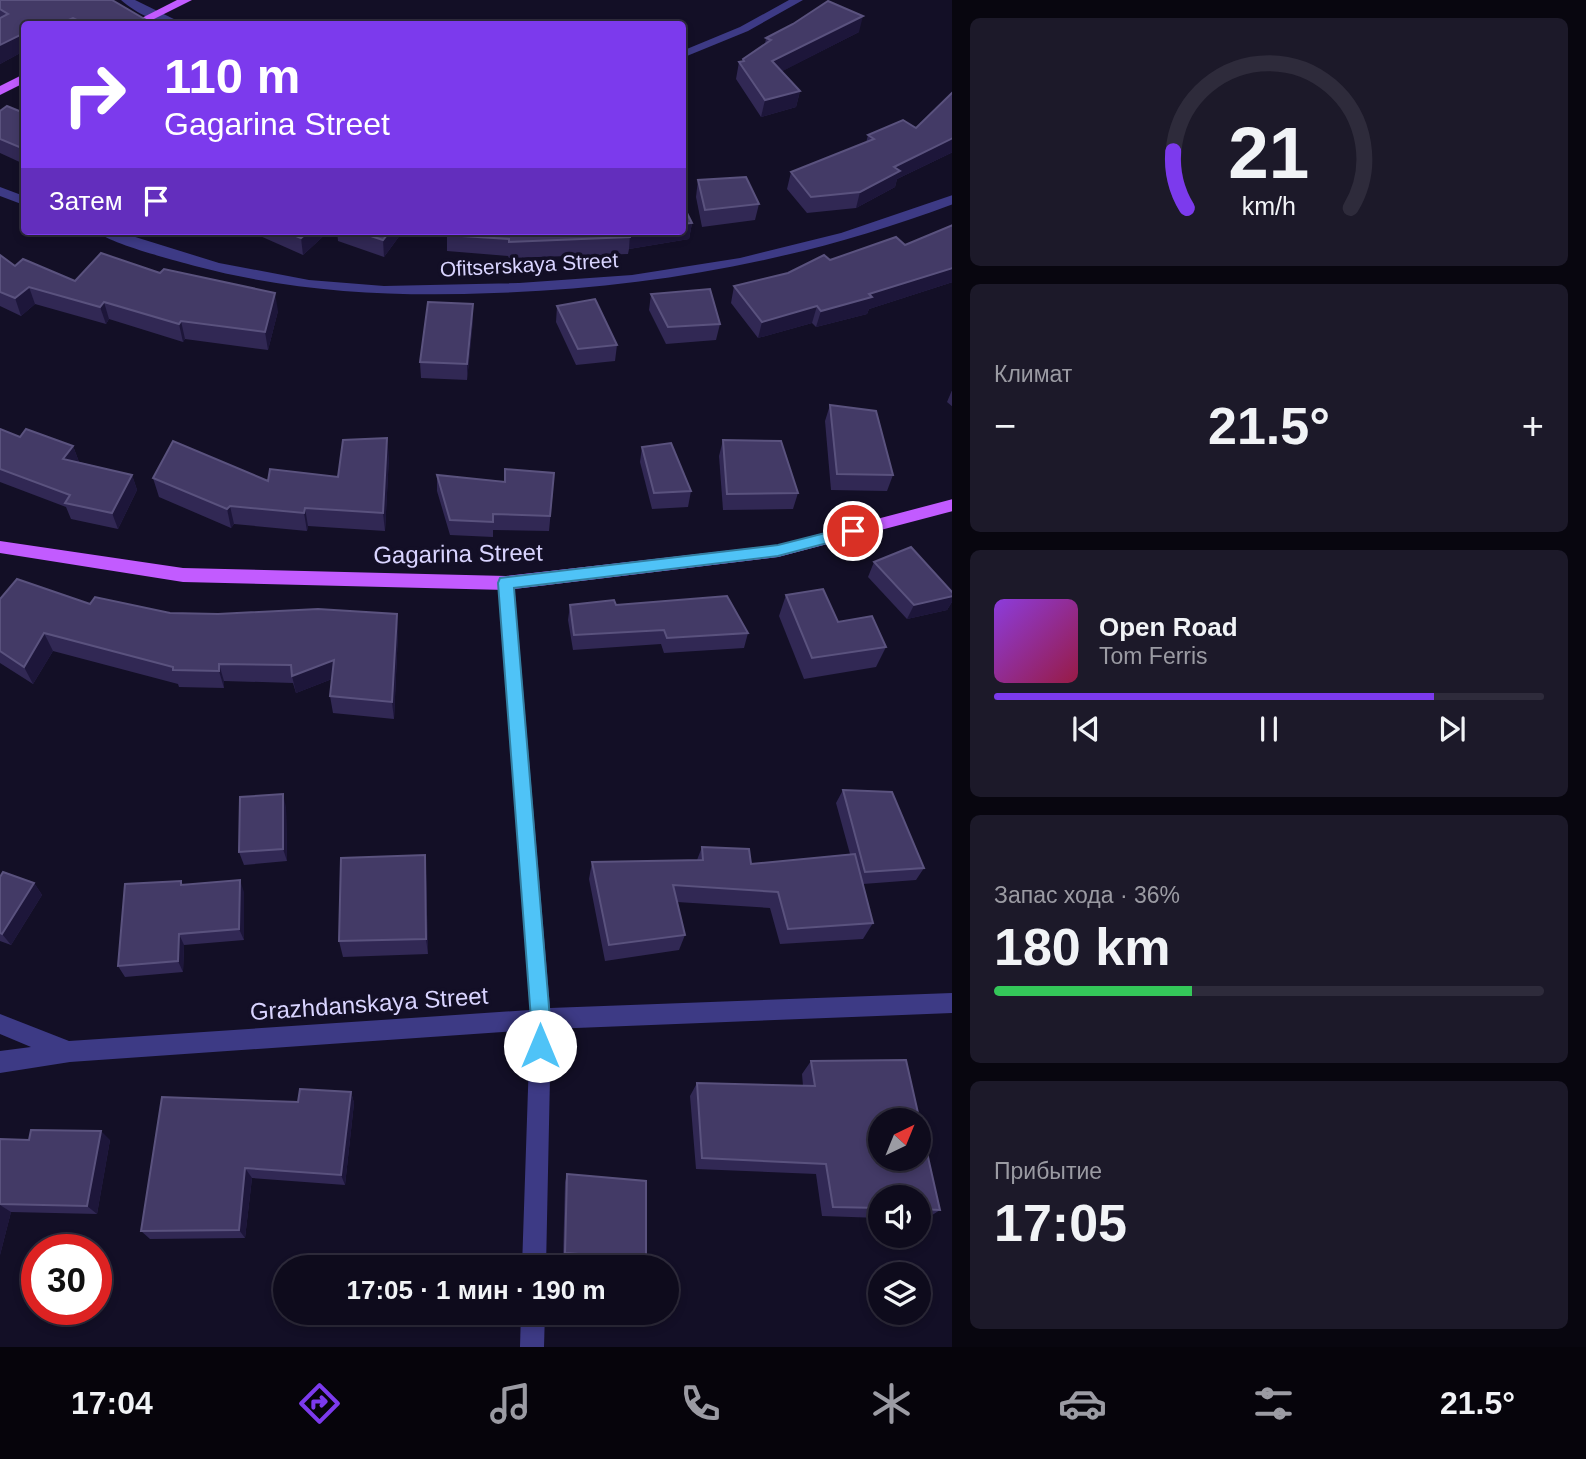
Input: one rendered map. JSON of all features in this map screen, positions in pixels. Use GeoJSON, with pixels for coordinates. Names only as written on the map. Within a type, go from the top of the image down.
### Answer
{"type":"FeatureCollection","features":[{"type":"Feature","properties":{"kind":"main road"},"geometry":{"type":"LineString","coordinates":[[143,21],[186,0]]}},
{"type":"Feature","properties":{"kind":"main road"},"geometry":{"type":"LineString","coordinates":[[0,91],[21,80]]}},
{"type":"Feature","properties":{"kind":"main road","name":"Gagarina Street"},"geometry":{"type":"LineString","coordinates":[[0,547],[183,575],[506,583],[778,551],[952,505]]}},
{"type":"Feature","properties":{"kind":"street"},"geometry":{"type":"LineString","coordinates":[[127,0],[154,16],[169,21]]}},
{"type":"Feature","properties":{"kind":"street"},"geometry":{"type":"LineString","coordinates":[[686,52],[744,29],[797,0]]}},
{"type":"Feature","properties":{"kind":"street"},"geometry":{"type":"LineString","coordinates":[[0,191],[21,200]]}},
{"type":"Feature","properties":{"kind":"street","name":"Ofitserskaya Street"},"geometry":{"type":"LineString","coordinates":[[113,235],[149,249],[238,271],[338,288],[434,292],[622,282],[702,271],[807,248],[895,222],[952,199]]}},
{"type":"Feature","properties":{"kind":"street"},"geometry":{"type":"LineString","coordinates":[[506,583],[541,1019],[534,1255]]}},
{"type":"Feature","properties":{"kind":"street","name":"Grazhdanskaya Street"},"geometry":{"type":"LineString","coordinates":[[0,1062],[70,1051],[541,1019],[952,1003]]}},
{"type":"Feature","properties":{"kind":"street"},"geometry":{"type":"LineString","coordinates":[[0,1024],[70,1051]]}},
{"type":"Feature","properties":{"kind":"street"},"geometry":{"type":"LineString","coordinates":[[532,1347],[533,1325]]}},
{"type":"Feature","properties":{"kind":"building"},"geometry":{"type":"Polygon","coordinates":[[[0,0],[112,0],[148,21],[79,21],[73,18],[66,21],[21,21],[21,36],[0,45],[0,18],[8,14],[0,9],[0,0]]]}},
{"type":"Feature","properties":{"kind":"building"},"geometry":{"type":"Polygon","coordinates":[[[828,1],[863,16],[772,61],[800,91],[765,100],[739,62],[771,40],[766,38],[828,1]]]}},
{"type":"Feature","properties":{"kind":"building"},"geometry":{"type":"Polygon","coordinates":[[[952,93],[952,138],[894,167],[900,171],[860,192],[811,197],[791,172],[874,139],[868,135],[903,120],[916,128],[952,93]]]}},
{"type":"Feature","properties":{"kind":"building"},"geometry":{"type":"Polygon","coordinates":[[[7,106],[21,112],[21,148],[0,139],[0,111],[7,106]]]}},
{"type":"Feature","properties":{"kind":"building"},"geometry":{"type":"Polygon","coordinates":[[[746,177],[759,204],[705,210],[698,180],[746,177]]]}},
{"type":"Feature","properties":{"kind":"building"},"geometry":{"type":"Polygon","coordinates":[[[686,211],[692,223],[686,224],[686,211]]]}},
{"type":"Feature","properties":{"kind":"building"},"geometry":{"type":"Polygon","coordinates":[[[952,225],[952,268],[869,294],[872,297],[821,311],[817,306],[762,322],[734,286],[788,273],[824,255],[830,260],[896,237],[905,245],[952,225]]]}},
{"type":"Feature","properties":{"kind":"building"},"geometry":{"type":"Polygon","coordinates":[[[368,235],[387,235],[383,240],[368,235]]]}},
{"type":"Feature","properties":{"kind":"building"},"geometry":{"type":"Polygon","coordinates":[[[447,235],[630,235],[509,242],[509,239],[447,235]]]}},
{"type":"Feature","properties":{"kind":"building"},"geometry":{"type":"Polygon","coordinates":[[[101,253],[160,273],[164,269],[275,293],[265,332],[181,321],[179,324],[104,302],[100,307],[29,287],[15,298],[0,292],[0,255],[15,266],[23,259],[75,281],[101,253]]]}},
{"type":"Feature","properties":{"kind":"building"},"geometry":{"type":"Polygon","coordinates":[[[710,289],[720,324],[668,327],[651,294],[710,289]]]}},
{"type":"Feature","properties":{"kind":"building"},"geometry":{"type":"Polygon","coordinates":[[[595,299],[617,345],[578,349],[557,306],[595,299]]]}},
{"type":"Feature","properties":{"kind":"building"},"geometry":{"type":"Polygon","coordinates":[[[428,302],[473,304],[467,364],[420,362],[428,302]]]}},
{"type":"Feature","properties":{"kind":"building"},"geometry":{"type":"Polygon","coordinates":[[[830,405],[876,411],[893,475],[837,474],[830,405]]]}},
{"type":"Feature","properties":{"kind":"building"},"geometry":{"type":"Polygon","coordinates":[[[0,429],[20,437],[26,429],[73,446],[63,459],[132,475],[112,513],[65,503],[70,495],[0,469],[0,429]]]}},
{"type":"Feature","properties":{"kind":"building"},"geometry":{"type":"Polygon","coordinates":[[[387,438],[383,513],[305,508],[304,513],[230,506],[227,509],[153,478],[173,441],[268,481],[270,469],[338,477],[343,440],[387,438]]]}},
{"type":"Feature","properties":{"kind":"building"},"geometry":{"type":"Polygon","coordinates":[[[723,440],[781,441],[798,493],[727,494],[723,440]]]}},
{"type":"Feature","properties":{"kind":"building"},"geometry":{"type":"Polygon","coordinates":[[[671,443],[691,491],[654,493],[642,447],[671,443]]]}},
{"type":"Feature","properties":{"kind":"building"},"geometry":{"type":"Polygon","coordinates":[[[505,469],[554,473],[550,516],[493,514],[493,522],[450,520],[437,475],[505,482],[505,469]]]}},
{"type":"Feature","properties":{"kind":"building"},"geometry":{"type":"Polygon","coordinates":[[[911,547],[952,592],[952,596],[914,605],[874,562],[911,547]]]}},
{"type":"Feature","properties":{"kind":"building"},"geometry":{"type":"Polygon","coordinates":[[[17,579],[90,604],[95,597],[170,613],[218,614],[318,609],[397,614],[392,702],[330,696],[334,660],[292,676],[291,665],[219,664],[219,671],[173,670],[173,667],[44,633],[24,667],[0,651],[0,599],[17,579]]]}},
{"type":"Feature","properties":{"kind":"building"},"geometry":{"type":"Polygon","coordinates":[[[823,589],[838,622],[872,616],[886,647],[812,658],[786,595],[823,589]]]}},
{"type":"Feature","properties":{"kind":"building"},"geometry":{"type":"Polygon","coordinates":[[[727,596],[748,633],[667,638],[664,630],[574,635],[570,605],[614,600],[616,605],[727,596]]]}},
{"type":"Feature","properties":{"kind":"building"},"geometry":{"type":"Polygon","coordinates":[[[843,790],[892,792],[924,868],[865,872],[843,790]]]}},
{"type":"Feature","properties":{"kind":"building"},"geometry":{"type":"Polygon","coordinates":[[[283,794],[283,849],[239,852],[240,797],[283,794]]]}},
{"type":"Feature","properties":{"kind":"building"},"geometry":{"type":"Polygon","coordinates":[[[702,847],[749,849],[751,864],[855,854],[873,923],[788,929],[778,892],[673,885],[685,935],[609,945],[592,862],[703,860],[702,847]]]}},
{"type":"Feature","properties":{"kind":"building"},"geometry":{"type":"Polygon","coordinates":[[[425,855],[426,939],[339,941],[341,858],[425,855]]]}},
{"type":"Feature","properties":{"kind":"building"},"geometry":{"type":"Polygon","coordinates":[[[3,872],[34,883],[2,934],[0,877],[3,872]]]}},
{"type":"Feature","properties":{"kind":"building"},"geometry":{"type":"Polygon","coordinates":[[[240,880],[239,929],[179,934],[178,961],[118,966],[125,884],[181,881],[181,885],[240,880]]]}},
{"type":"Feature","properties":{"kind":"building"},"geometry":{"type":"Polygon","coordinates":[[[906,1060],[917,1108],[868,1108],[868,1171],[931,1170],[940,1210],[931,1210],[931,1185],[868,1185],[868,1208],[833,1207],[826,1164],[702,1158],[697,1083],[815,1086],[811,1061],[906,1060]]]}},
{"type":"Feature","properties":{"kind":"building"},"geometry":{"type":"Polygon","coordinates":[[[300,1089],[351,1092],[341,1175],[245,1168],[239,1230],[141,1231],[162,1097],[298,1102],[300,1089]]]}},
{"type":"Feature","properties":{"kind":"building"},"geometry":{"type":"Polygon","coordinates":[[[31,1130],[101,1131],[87,1206],[0,1204],[0,1139],[29,1140],[31,1130]]]}},
{"type":"Feature","properties":{"kind":"building"},"geometry":{"type":"Polygon","coordinates":[[[567,1174],[646,1181],[646,1255],[565,1253],[567,1174]]]}},
{"type":"Feature","properties":{"kind":"route"},"geometry":{"type":"LineString","coordinates":[[540,1046],[541,1019],[506,583],[778,551],[853,531]]}}]}
